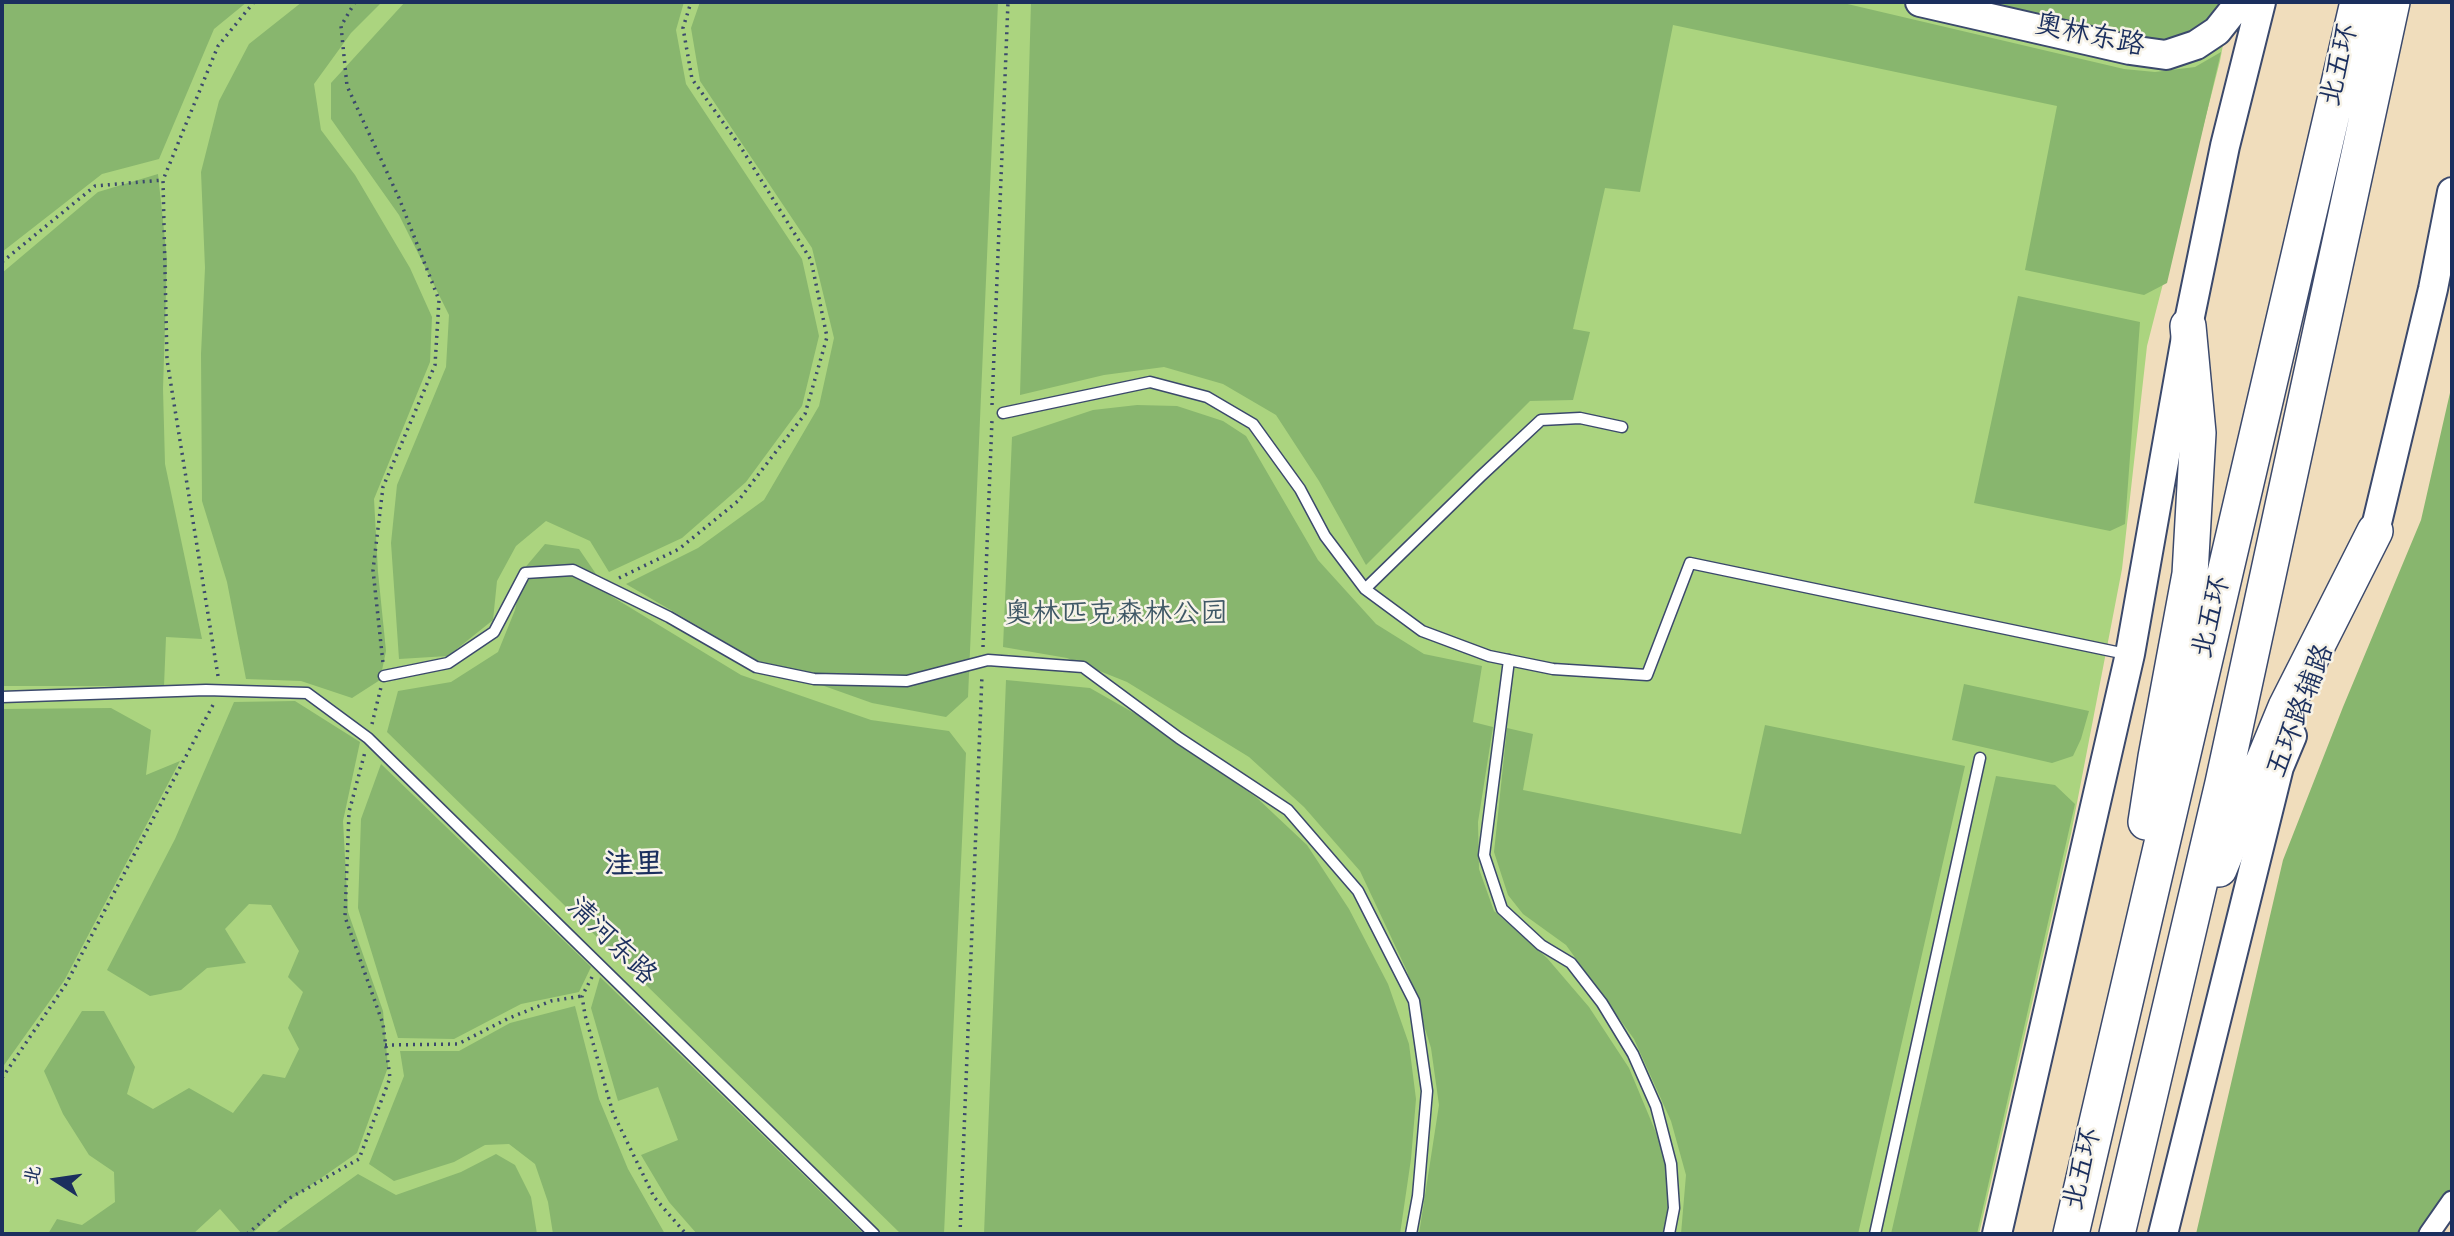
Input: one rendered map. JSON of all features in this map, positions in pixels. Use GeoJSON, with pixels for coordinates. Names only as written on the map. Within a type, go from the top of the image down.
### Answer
{"type":"FeatureCollection","features":[{"type":"Feature","properties":{"kind":"highway","name":"北五环"},"geometry":{"type":"LineString","coordinates":[[2071,1234],[2358,2]]}},
{"type":"Feature","properties":{"kind":"highway","name":"北五环"},"geometry":{"type":"LineString","coordinates":[[2117,1234],[2226,770],[2392,2]]}},
{"type":"Feature","properties":{"kind":"highway"},"geometry":{"type":"LineString","coordinates":[[2110,1068],[2156,757],[2190,574],[2198,433],[2188,326]]}},
{"type":"Feature","properties":{"kind":"highway"},"geometry":{"type":"LineString","coordinates":[[2184,949],[2241,820],[2286,707],[2375,531]]}},
{"type":"Feature","properties":{"kind":"street","name":"奥林东路"},"geometry":{"type":"LineString","coordinates":[[1920,2],[2130,50],[2166,55],[2196,45],[2217,31],[2240,2]]}},
{"type":"Feature","properties":{"kind":"street"},"geometry":{"type":"LineString","coordinates":[[1997,1234],[2130,654],[2188,326],[2225,146],[2262,2]]}},
{"type":"Feature","properties":{"kind":"street","name":"五环路辅路"},"geometry":{"type":"LineString","coordinates":[[2163,1234],[2279,767],[2375,531],[2433,289],[2452,192]]}},
{"type":"Feature","properties":{"kind":"street"},"geometry":{"type":"LineString","coordinates":[[2429,1234],[2452,1201]]}},
{"type":"Feature","properties":{"kind":"lane"},"geometry":{"type":"LineString","coordinates":[[1003,413],[1150,382],[1207,397],[1253,424],[1300,489],[1325,537],[1366,589],[1422,631],[1489,656],[1553,669],[1647,675],[1690,563],[2130,654]]}},
{"type":"Feature","properties":{"kind":"lane"},"geometry":{"type":"LineString","coordinates":[[1366,589],[1541,421],[1580,418],[1622,427]]}},
{"type":"Feature","properties":{"kind":"lane"},"geometry":{"type":"LineString","coordinates":[[384,676],[448,663],[494,632],[525,573],[573,570],[669,617],[756,667],[814,680],[907,681],[982,661],[1083,667],[1179,738],[1288,810],[1358,891],[1414,1001],[1427,1091],[1412,1234]]}},
{"type":"Feature","properties":{"kind":"lane"},"geometry":{"type":"LineString","coordinates":[[1509,660],[1484,855],[1502,909],[1541,945],[1571,963],[1602,1003],[1633,1054],[1656,1106],[1671,1164],[1674,1208],[1669,1234]]}},
{"type":"Feature","properties":{"kind":"lane"},"geometry":{"type":"LineString","coordinates":[[2,696],[221,691]]}},
{"type":"Feature","properties":{"kind":"lane","name":"清河东路"},"geometry":{"type":"LineString","coordinates":[[221,691],[307,693],[368,738],[874,1234]]}},
{"type":"Feature","properties":{"kind":"lane"},"geometry":{"type":"LineString","coordinates":[[1875,1234],[1980,758]]}},
{"type":"Feature","properties":{"kind":"path"},"geometry":{"type":"LineString","coordinates":[[2,1079],[65,984],[221,691],[167,360],[163,180],[218,46],[254,2]]}},
{"type":"Feature","properties":{"kind":"path"},"geometry":{"type":"LineString","coordinates":[[247,1234],[290,1198],[359,1159],[390,1078],[383,1024],[345,917],[349,812],[384,676],[373,570],[383,487],[435,365],[439,300],[400,198],[347,86],[341,26],[355,2]]}},
{"type":"Feature","properties":{"kind":"path"},"geometry":{"type":"LineString","coordinates":[[604,585],[679,549],[738,501],[805,414],[827,337],[811,260],[740,146],[692,79],[683,28],[691,2]]}},
{"type":"Feature","properties":{"kind":"path"},"geometry":{"type":"LineString","coordinates":[[960,1234],[1008,2]]}},
{"type":"Feature","properties":{"kind":"path"},"geometry":{"type":"LineString","coordinates":[[2,262],[95,186],[163,180]]}},
{"type":"Feature","properties":{"kind":"path"},"geometry":{"type":"LineString","coordinates":[[598,965],[582,996],[613,1113],[654,1197],[687,1234]]}},
{"type":"Feature","properties":{"kind":"path"},"geometry":{"type":"LineString","coordinates":[[385,1045],[458,1044],[506,1019],[551,1001],[582,996]]}},
{"type":"Feature","properties":{"kind":"green space","name":"奥林匹克森林公园"},"geometry":{"type":"Polygon","coordinates":[[[2,2],[2231,2],[2220,61],[2147,346],[2122,569],[2071,834],[1979,1234],[2,1234],[2,2]]]}},
{"type":"Feature","properties":{"kind":"green space"},"geometry":{"type":"Polygon","coordinates":[[[2,2],[247,2],[214,29],[159,159],[102,174],[2,252],[2,2]]]}},
{"type":"Feature","properties":{"kind":"green space"},"geometry":{"type":"Polygon","coordinates":[[[302,2],[382,2],[351,33],[314,84],[321,130],[355,175],[410,268],[432,317],[430,362],[374,499],[386,651],[380,680],[352,698],[301,681],[246,679],[227,582],[202,501],[201,354],[205,268],[201,172],[219,101],[249,44],[302,2]]]}},
{"type":"Feature","properties":{"kind":"green space"},"geometry":{"type":"Polygon","coordinates":[[[405,2],[684,2],[676,30],[686,84],[802,259],[819,336],[802,406],[746,482],[682,538],[609,572],[590,541],[546,521],[516,546],[497,581],[493,620],[448,656],[399,659],[391,543],[397,485],[446,367],[449,315],[399,215],[331,119],[331,83],[405,2]]]}},
{"type":"Feature","properties":{"kind":"green space"},"geometry":{"type":"Polygon","coordinates":[[[700,2],[998,2],[968,697],[946,717],[872,703],[765,665],[626,584],[698,548],[764,500],[819,406],[834,338],[812,248],[700,81],[691,28],[700,2]]]}},
{"type":"Feature","properties":{"kind":"green space"},"geometry":{"type":"Polygon","coordinates":[[[1031,2],[1839,2],[2124,69],[2155,72],[2195,67],[2221,52],[2167,283],[2144,295],[2025,270],[2057,106],[1673,25],[1640,192],[1605,188],[1573,329],[1590,332],[1573,400],[1530,401],[1366,565],[1319,481],[1276,415],[1223,384],[1164,367],[1104,375],[1020,395],[1031,2]]]}},
{"type":"Feature","properties":{"kind":"green space"},"geometry":{"type":"Polygon","coordinates":[[[1944,2],[2223,2],[2220,11],[2180,45],[1944,2]]]}},
{"type":"Feature","properties":{"kind":"green space"},"geometry":{"type":"Polygon","coordinates":[[[158,174],[167,259],[163,389],[165,464],[202,639],[166,637],[164,686],[2,686],[2,273],[98,192],[158,174]]]}},
{"type":"Feature","properties":{"kind":"green space"},"geometry":{"type":"Polygon","coordinates":[[[2018,296],[2140,322],[2125,524],[2110,531],[1974,503],[2018,296]]]}},
{"type":"Feature","properties":{"kind":"green space"},"geometry":{"type":"Polygon","coordinates":[[[2452,384],[2452,1196],[2425,1234],[2196,1234],[2283,860],[2421,520],[2452,384]]]}},
{"type":"Feature","properties":{"kind":"green space"},"geometry":{"type":"Polygon","coordinates":[[[1137,405],[1177,406],[1223,421],[1246,436],[1318,560],[1376,624],[1424,654],[1482,666],[1473,722],[1493,727],[1478,822],[1479,869],[1494,911],[1547,958],[1589,1007],[1629,1068],[1662,1147],[1670,1196],[1663,1234],[1419,1234],[1439,1105],[1431,1048],[1407,971],[1360,871],[1304,807],[1249,757],[1127,682],[1067,658],[1003,647],[1012,437],[1093,410],[1137,405]]]}},
{"type":"Feature","properties":{"kind":"green space"},"geometry":{"type":"Polygon","coordinates":[[[545,544],[579,549],[611,596],[741,675],[871,720],[949,731],[966,753],[944,1234],[901,1234],[387,732],[398,691],[451,682],[498,652],[515,610],[523,570],[545,544]]]}},
{"type":"Feature","properties":{"kind":"green space"},"geometry":{"type":"Polygon","coordinates":[[[1006,680],[1090,688],[1148,721],[1257,798],[1307,845],[1349,909],[1388,984],[1409,1044],[1416,1099],[1400,1234],[984,1234],[1006,680]]]}},
{"type":"Feature","properties":{"kind":"green space"},"geometry":{"type":"Polygon","coordinates":[[[1964,684],[2089,711],[2073,756],[2052,763],[1952,740],[1964,684]]]}},
{"type":"Feature","properties":{"kind":"green space"},"geometry":{"type":"Polygon","coordinates":[[[295,701],[360,742],[343,821],[348,912],[383,1011],[388,1067],[357,1153],[278,1208],[252,1234],[242,1234],[220,1209],[193,1234],[48,1234],[57,1219],[82,1225],[115,1202],[114,1172],[89,1155],[63,1114],[44,1071],[82,1011],[104,1011],[135,1067],[127,1094],[153,1109],[189,1088],[233,1113],[263,1074],[285,1078],[299,1049],[288,1028],[303,992],[288,977],[299,951],[271,905],[249,904],[225,929],[246,963],[207,968],[181,990],[150,996],[107,970],[175,839],[234,702],[295,701]]]}},
{"type":"Feature","properties":{"kind":"green space"},"geometry":{"type":"Polygon","coordinates":[[[111,708],[151,730],[146,775],[180,761],[64,981],[2,1068],[2,709],[111,708]]]}},
{"type":"Feature","properties":{"kind":"green space"},"geometry":{"type":"Polygon","coordinates":[[[1765,725],[1965,766],[1858,1234],[1681,1234],[1686,1175],[1671,1121],[1634,1039],[1566,945],[1523,914],[1508,895],[1494,852],[1507,728],[1533,734],[1523,790],[1741,834],[1765,725]]]}},
{"type":"Feature","properties":{"kind":"green space"},"geometry":{"type":"Polygon","coordinates":[[[381,764],[591,967],[579,992],[521,1004],[454,1039],[398,1038],[358,908],[361,819],[381,764]]]}},
{"type":"Feature","properties":{"kind":"green space"},"geometry":{"type":"Polygon","coordinates":[[[1996,776],[2055,785],[2075,804],[1977,1234],[1891,1234],[1996,776]]]}},
{"type":"Feature","properties":{"kind":"green space"},"geometry":{"type":"Polygon","coordinates":[[[600,977],[864,1234],[697,1234],[669,1202],[641,1155],[678,1140],[658,1087],[618,1101],[591,1008],[600,977]]]}},
{"type":"Feature","properties":{"kind":"green space"},"geometry":{"type":"Polygon","coordinates":[[[575,1006],[599,1099],[628,1169],[665,1234],[553,1234],[548,1202],[535,1164],[509,1144],[485,1145],[454,1162],[394,1181],[369,1164],[404,1076],[400,1051],[459,1051],[510,1023],[575,1006]]]}},
{"type":"Feature","properties":{"kind":"green space"},"geometry":{"type":"Polygon","coordinates":[[[496,1154],[515,1165],[531,1197],[537,1234],[274,1234],[358,1174],[396,1195],[461,1172],[496,1154]]]}},
{"type":"Feature","properties":{"kind":"district","name":"洼里"},"geometry":{"type":"Point","coordinates":[634,869]}}]}
